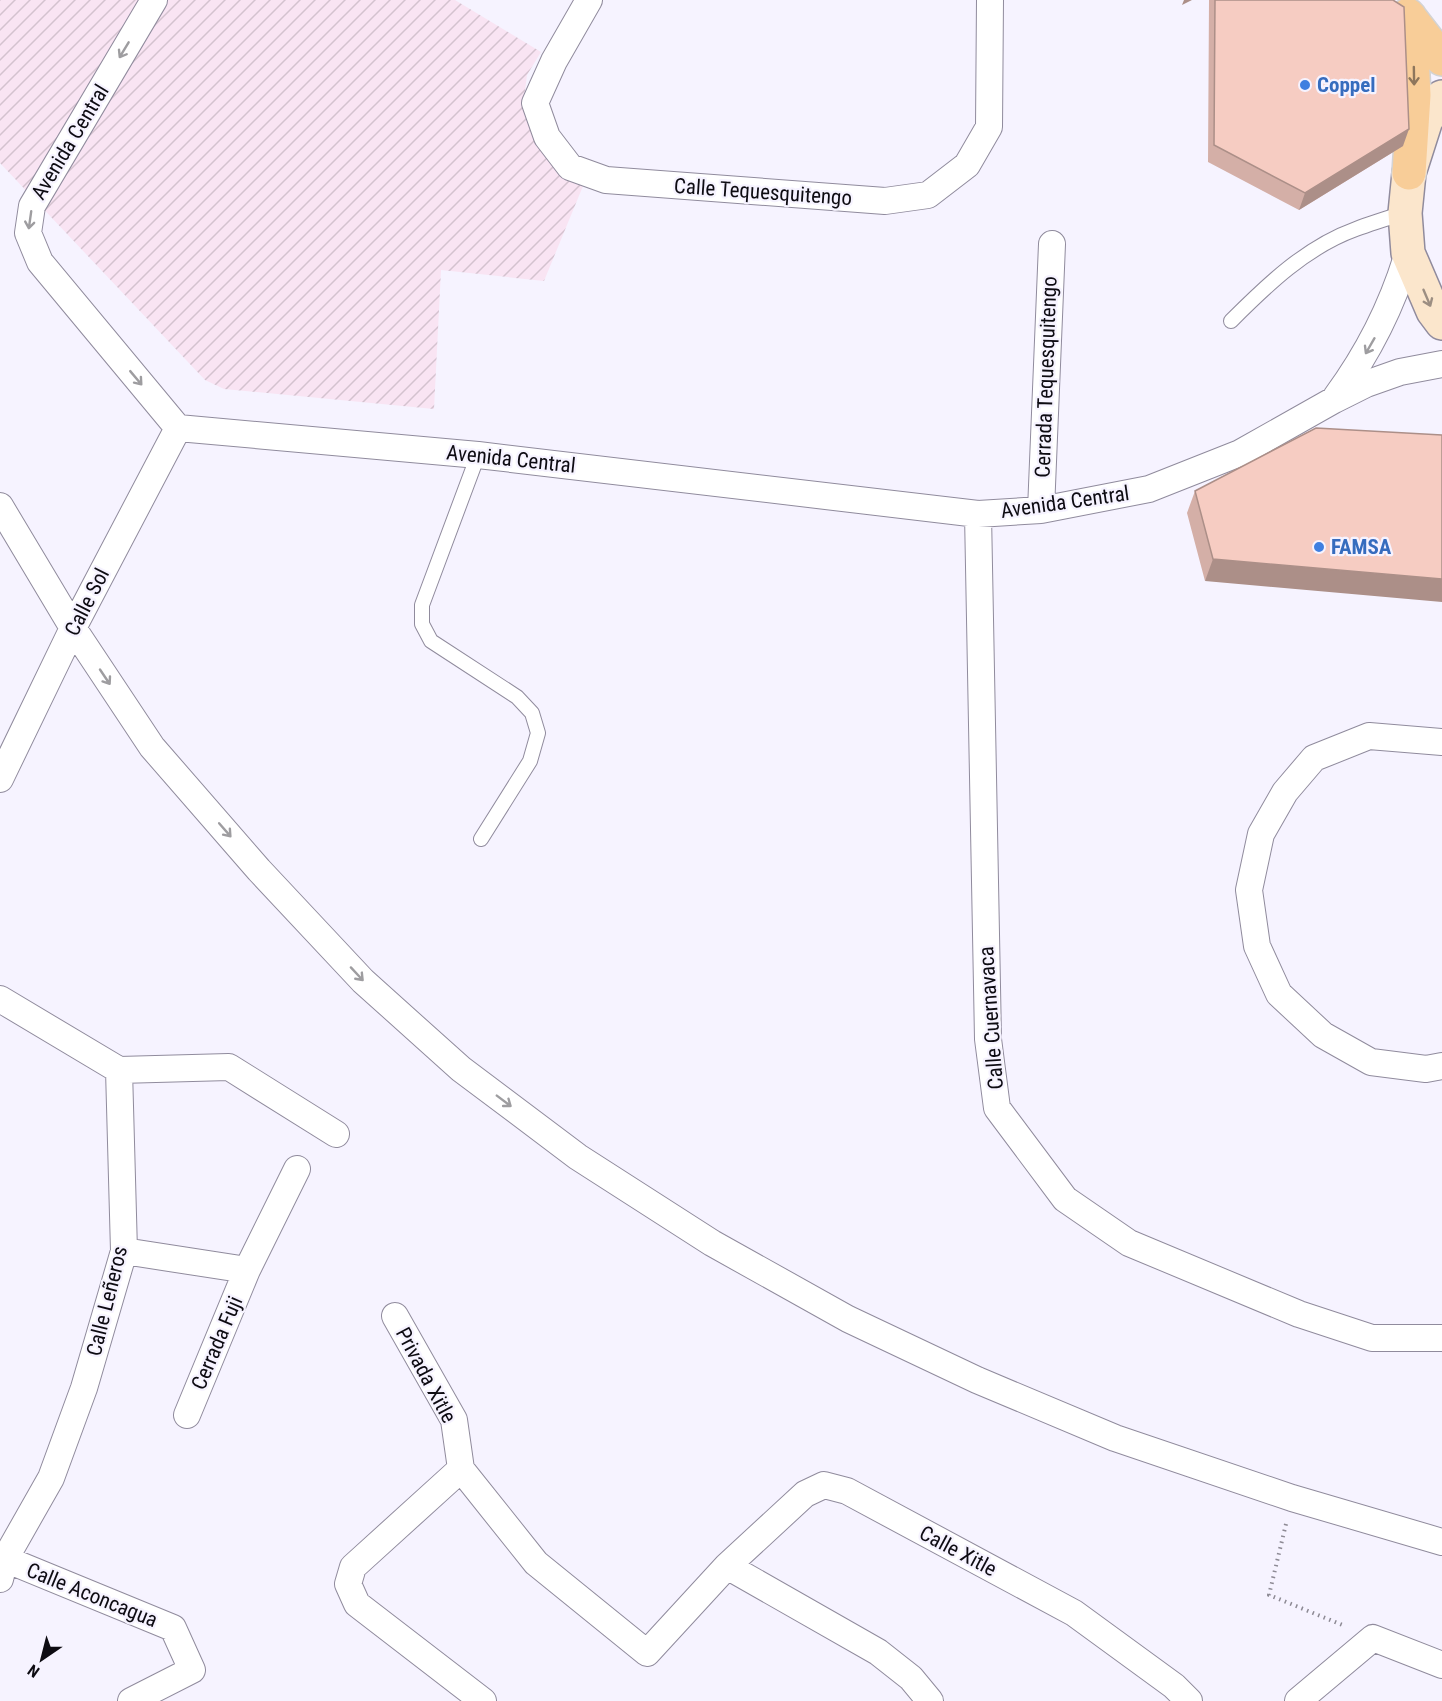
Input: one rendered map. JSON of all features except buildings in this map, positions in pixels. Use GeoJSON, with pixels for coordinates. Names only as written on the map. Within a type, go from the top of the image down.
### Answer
{"type":"FeatureCollection","features":[{"type":"Feature","properties":{"kind":"main road"},"geometry":{"type":"LineString","coordinates":[[1405,9],[1442,59]]}},
{"type":"Feature","properties":{"kind":"main road"},"geometry":{"type":"LineString","coordinates":[[1405,9],[1414,95],[1413,134],[1405,213],[1408,254],[1433,311],[1442,323]]}},
{"type":"Feature","properties":{"kind":"main road"},"geometry":{"type":"LineString","coordinates":[[1409,173],[1426,120],[1442,97]]}},
{"type":"Feature","properties":{"kind":"street","name":"Avenida Central"},"geometry":{"type":"LineString","coordinates":[[154,0],[32,206],[28,233],[40,262],[178,428],[478,454],[978,514],[1041,510],[1149,489],[1240,453],[1366,384],[1400,372],[1442,364]]}},
{"type":"Feature","properties":{"kind":"street","name":"Calle Tequesquitengo"},"geometry":{"type":"LineString","coordinates":[[589,0],[554,60],[536,103],[546,137],[570,167],[606,180],[885,201],[928,195],[967,165],[989,127],[990,0]]}},
{"type":"Feature","properties":{"kind":"street","name":"Cerrada Tequesquitengo"},"geometry":{"type":"LineString","coordinates":[[1041,510],[1052,244]]}},
{"type":"Feature","properties":{"kind":"street","name":"Avenida Central"},"geometry":{"type":"LineString","coordinates":[[1334,400],[1357,368],[1377,334],[1408,254]]}},
{"type":"Feature","properties":{"kind":"street","name":"Calle Sol"},"geometry":{"type":"LineString","coordinates":[[0,779],[73,628],[178,428]]}},
{"type":"Feature","properties":{"kind":"street"},"geometry":{"type":"LineString","coordinates":[[0,506],[73,628],[152,747],[259,870],[363,981],[461,1069],[578,1157],[712,1243],[848,1319],[976,1380],[1114,1438],[1292,1498],[1442,1542]]}},
{"type":"Feature","properties":{"kind":"street","name":"Calle Cuernavaca"},"geometry":{"type":"LineString","coordinates":[[978,514],[988,1039],[997,1107],[1065,1199],[1129,1243],[1299,1314],[1372,1338],[1442,1338]]}},
{"type":"Feature","properties":{"kind":"street"},"geometry":{"type":"LineString","coordinates":[[1442,742],[1369,736],[1314,758],[1285,792],[1261,834],[1248,890],[1257,946],[1279,994],[1323,1035],[1371,1062],[1426,1069],[1442,1066]]}},
{"type":"Feature","properties":{"kind":"street"},"geometry":{"type":"LineString","coordinates":[[0,999],[119,1070],[229,1067],[336,1134]]}},
{"type":"Feature","properties":{"kind":"street","name":"Calle Leñeros"},"geometry":{"type":"LineString","coordinates":[[3,1569],[51,1478],[84,1388],[123,1251],[119,1070]]}},
{"type":"Feature","properties":{"kind":"street","name":"Cerrada Fuji"},"geometry":{"type":"LineString","coordinates":[[187,1415],[247,1270],[297,1168]]}},
{"type":"Feature","properties":{"kind":"street","name":"Cerrada Fuji"},"geometry":{"type":"LineString","coordinates":[[123,1251],[247,1270]]}},
{"type":"Feature","properties":{"kind":"street","name":"Privada Xitle"},"geometry":{"type":"LineString","coordinates":[[395,1316],[454,1420],[461,1469]]}},
{"type":"Feature","properties":{"kind":"street"},"geometry":{"type":"LineString","coordinates":[[461,1469],[352,1567],[348,1584],[357,1604],[483,1701]]}},
{"type":"Feature","properties":{"kind":"street","name":"Calle Xitle"},"geometry":{"type":"LineString","coordinates":[[461,1469],[536,1563],[647,1653],[727,1566],[804,1494],[824,1485],[847,1491],[1074,1613],[1174,1686],[1189,1701]]}},
{"type":"Feature","properties":{"kind":"street"},"geometry":{"type":"LineString","coordinates":[[727,1566],[878,1652],[911,1678],[930,1701]]}},
{"type":"Feature","properties":{"kind":"street","name":"Calle Aconcagua"},"geometry":{"type":"LineString","coordinates":[[3,1569],[173,1628],[192,1670],[131,1701]]}},
{"type":"Feature","properties":{"kind":"street"},"geometry":{"type":"LineString","coordinates":[[1298,1701],[1373,1638],[1442,1665]]}},
{"type":"Feature","properties":{"kind":"lane"},"geometry":{"type":"LineString","coordinates":[[1231,321],[1272,280],[1308,254],[1354,229],[1405,213]]}},
{"type":"Feature","properties":{"kind":"lane"},"geometry":{"type":"LineString","coordinates":[[478,454],[422,605],[422,624],[431,641],[517,697],[532,713],[538,733],[530,761],[481,839]]}},
{"type":"Feature","properties":{"kind":"path"},"geometry":{"type":"LineString","coordinates":[[1292,1498],[1269,1595],[1373,1638]]}},
{"type":"Feature","properties":{"kind":"shaded area"},"geometry":{"type":"Polygon","coordinates":[[[0,0],[455,0],[541,52],[527,75],[523,107],[549,161],[583,186],[544,281],[441,270],[434,409],[224,389],[205,380],[0,163],[0,0]]]}},
{"type":"Feature","properties":{"kind":"place","name":"Coppel"},"geometry":{"type":"Point","coordinates":[1305,85]}},
{"type":"Feature","properties":{"kind":"place","name":"FAMSA"},"geometry":{"type":"Point","coordinates":[1319,547]}}]}
